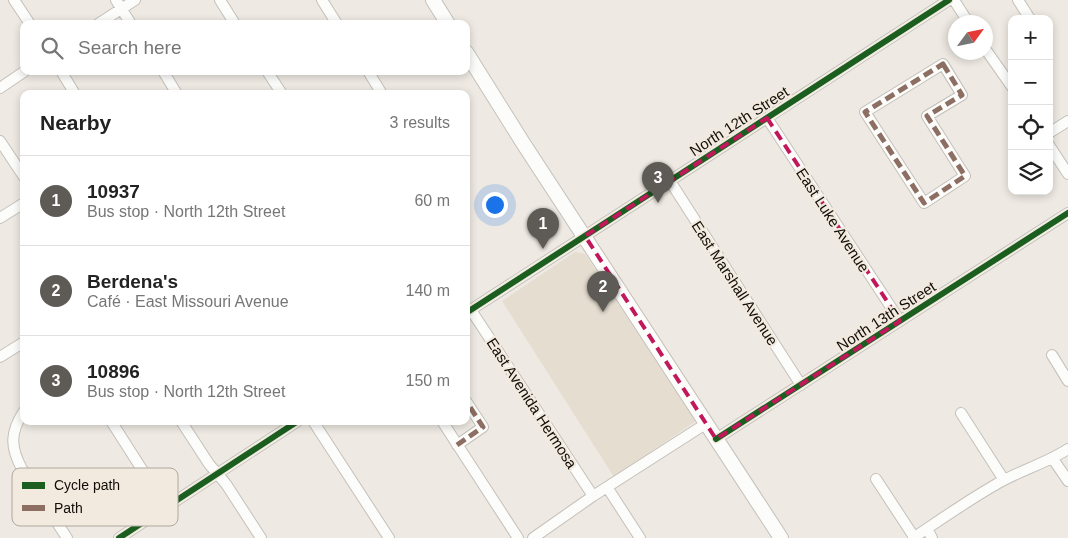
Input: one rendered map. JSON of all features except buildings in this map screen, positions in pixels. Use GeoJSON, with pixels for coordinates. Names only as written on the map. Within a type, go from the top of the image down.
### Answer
{"type":"FeatureCollection","features":[{"type":"Feature","properties":{"kind":"main road"},"geometry":{"type":"LineString","coordinates":[[433,0],[446,20]]}},
{"type":"Feature","properties":{"kind":"main road"},"geometry":{"type":"LineString","coordinates":[[470,58],[523,143],[781,538]]}},
{"type":"Feature","properties":{"kind":"street"},"geometry":{"type":"LineString","coordinates":[[14,0],[27,20]]}},
{"type":"Feature","properties":{"kind":"street"},"geometry":{"type":"LineString","coordinates":[[102,20],[119,4],[135,0]]}},
{"type":"Feature","properties":{"kind":"street"},"geometry":{"type":"LineString","coordinates":[[220,0],[233,20]]}},
{"type":"Feature","properties":{"kind":"street"},"geometry":{"type":"LineString","coordinates":[[322,0],[334,20]]}},
{"type":"Feature","properties":{"kind":"street","name":"North 12th Street"},"geometry":{"type":"LineString","coordinates":[[470,310],[949,0]]}},
{"type":"Feature","properties":{"kind":"street"},"geometry":{"type":"LineString","coordinates":[[954,0],[964,15]]}},
{"type":"Feature","properties":{"kind":"street"},"geometry":{"type":"LineString","coordinates":[[1018,0],[1027,15]]}},
{"type":"Feature","properties":{"kind":"street"},"geometry":{"type":"LineString","coordinates":[[119,4],[129,20]]}},
{"type":"Feature","properties":{"kind":"street"},"geometry":{"type":"LineString","coordinates":[[993,60],[1008,81]]}},
{"type":"Feature","properties":{"kind":"street"},"geometry":{"type":"LineString","coordinates":[[943,64],[962,94],[927,116],[965,176],[924,203],[865,112],[943,64]]}},
{"type":"Feature","properties":{"kind":"street"},"geometry":{"type":"LineString","coordinates":[[0,88],[20,74]]}},
{"type":"Feature","properties":{"kind":"street"},"geometry":{"type":"LineString","coordinates":[[63,75],[73,90]]}},
{"type":"Feature","properties":{"kind":"street"},"geometry":{"type":"LineString","coordinates":[[165,75],[175,90]]}},
{"type":"Feature","properties":{"kind":"street"},"geometry":{"type":"LineString","coordinates":[[270,75],[279,90]]}},
{"type":"Feature","properties":{"kind":"street"},"geometry":{"type":"LineString","coordinates":[[370,75],[380,90]]}},
{"type":"Feature","properties":{"kind":"street","name":"East Luke Avenue"},"geometry":{"type":"LineString","coordinates":[[767,118],[900,322]]}},
{"type":"Feature","properties":{"kind":"street"},"geometry":{"type":"LineString","coordinates":[[1053,130],[1068,121]]}},
{"type":"Feature","properties":{"kind":"street"},"geometry":{"type":"LineString","coordinates":[[0,140],[20,171]]}},
{"type":"Feature","properties":{"kind":"street"},"geometry":{"type":"LineString","coordinates":[[1052,150],[1068,174]]}},
{"type":"Feature","properties":{"kind":"street","name":"East Marshall Avenue"},"geometry":{"type":"LineString","coordinates":[[670,181],[802,385]]}},
{"type":"Feature","properties":{"kind":"street"},"geometry":{"type":"LineString","coordinates":[[0,218],[20,206]]}},
{"type":"Feature","properties":{"kind":"street","name":"North 13th Street"},"geometry":{"type":"LineString","coordinates":[[716,439],[1068,213]]}},
{"type":"Feature","properties":{"kind":"street","name":"East Avenida Hermosa"},"geometry":{"type":"LineString","coordinates":[[470,314],[593,496]]}},
{"type":"Feature","properties":{"kind":"street"},"geometry":{"type":"LineString","coordinates":[[0,357],[20,344]]}},
{"type":"Feature","properties":{"kind":"street"},"geometry":{"type":"LineString","coordinates":[[1052,355],[1068,381]]}},
{"type":"Feature","properties":{"kind":"street"},"geometry":{"type":"LineString","coordinates":[[457,445],[483,427],[470,407]]}},
{"type":"Feature","properties":{"kind":"street"},"geometry":{"type":"LineString","coordinates":[[961,413],[1004,480]]}},
{"type":"Feature","properties":{"kind":"street"},"geometry":{"type":"LineString","coordinates":[[20,418],[15,427],[13,448],[21,468]]}},
{"type":"Feature","properties":{"kind":"street"},"geometry":{"type":"LineString","coordinates":[[533,538],[593,496],[706,423]]}},
{"type":"Feature","properties":{"kind":"street"},"geometry":{"type":"LineString","coordinates":[[114,425],[141,468]]}},
{"type":"Feature","properties":{"kind":"street"},"geometry":{"type":"LineString","coordinates":[[185,425],[209,464],[226,484],[261,538]]}},
{"type":"Feature","properties":{"kind":"street"},"geometry":{"type":"LineString","coordinates":[[178,500],[292,425]]}},
{"type":"Feature","properties":{"kind":"street"},"geometry":{"type":"LineString","coordinates":[[316,425],[389,538]]}},
{"type":"Feature","properties":{"kind":"street"},"geometry":{"type":"LineString","coordinates":[[444,425],[518,538]]}},
{"type":"Feature","properties":{"kind":"street"},"geometry":{"type":"LineString","coordinates":[[876,479],[914,538],[929,534],[995,485],[1068,449]]}},
{"type":"Feature","properties":{"kind":"street"},"geometry":{"type":"LineString","coordinates":[[1053,458],[1068,481]]}},
{"type":"Feature","properties":{"kind":"street"},"geometry":{"type":"LineString","coordinates":[[607,487],[640,538]]}},
{"type":"Feature","properties":{"kind":"street"},"geometry":{"type":"LineString","coordinates":[[59,526],[67,538]]}},
{"type":"Feature","properties":{"kind":"street"},"geometry":{"type":"LineString","coordinates":[[119,538],[138,526]]}},
{"type":"Feature","properties":{"kind":"highlighted area"},"geometry":{"type":"Polygon","coordinates":[[[767,118],[900,321],[716,439],[585,236],[767,118]]]}},
{"type":"Feature","properties":{"kind":"shaded area"},"geometry":{"type":"Polygon","coordinates":[[[575,252],[585,254],[696,421],[614,477],[502,301],[575,252]]]}},
{"type":"Feature","properties":{"kind":"marked path"},"geometry":{"type":"LineString","coordinates":[[943,64],[962,95],[927,116],[965,176],[924,203],[865,112],[943,64]]}},
{"type":"Feature","properties":{"kind":"marked path"},"geometry":{"type":"LineString","coordinates":[[457,445],[483,427],[470,407]]}},
{"type":"Feature","properties":{"kind":"cycle path"},"geometry":{"type":"LineString","coordinates":[[470,310],[949,0]]}},
{"type":"Feature","properties":{"kind":"cycle path"},"geometry":{"type":"LineString","coordinates":[[716,439],[1068,213]]}},
{"type":"Feature","properties":{"kind":"cycle path"},"geometry":{"type":"LineString","coordinates":[[178,499],[292,425]]}},
{"type":"Feature","properties":{"kind":"cycle path"},"geometry":{"type":"LineString","coordinates":[[119,538],[137,526]]}},
{"type":"Feature","properties":{"kind":"place","name":"10896"},"geometry":{"type":"Point","coordinates":[658,203]}},
{"type":"Feature","properties":{"kind":"place","name":"10937"},"geometry":{"type":"Point","coordinates":[543,249]}},
{"type":"Feature","properties":{"kind":"place","name":"Berdena's"},"geometry":{"type":"Point","coordinates":[603,312]}}]}
